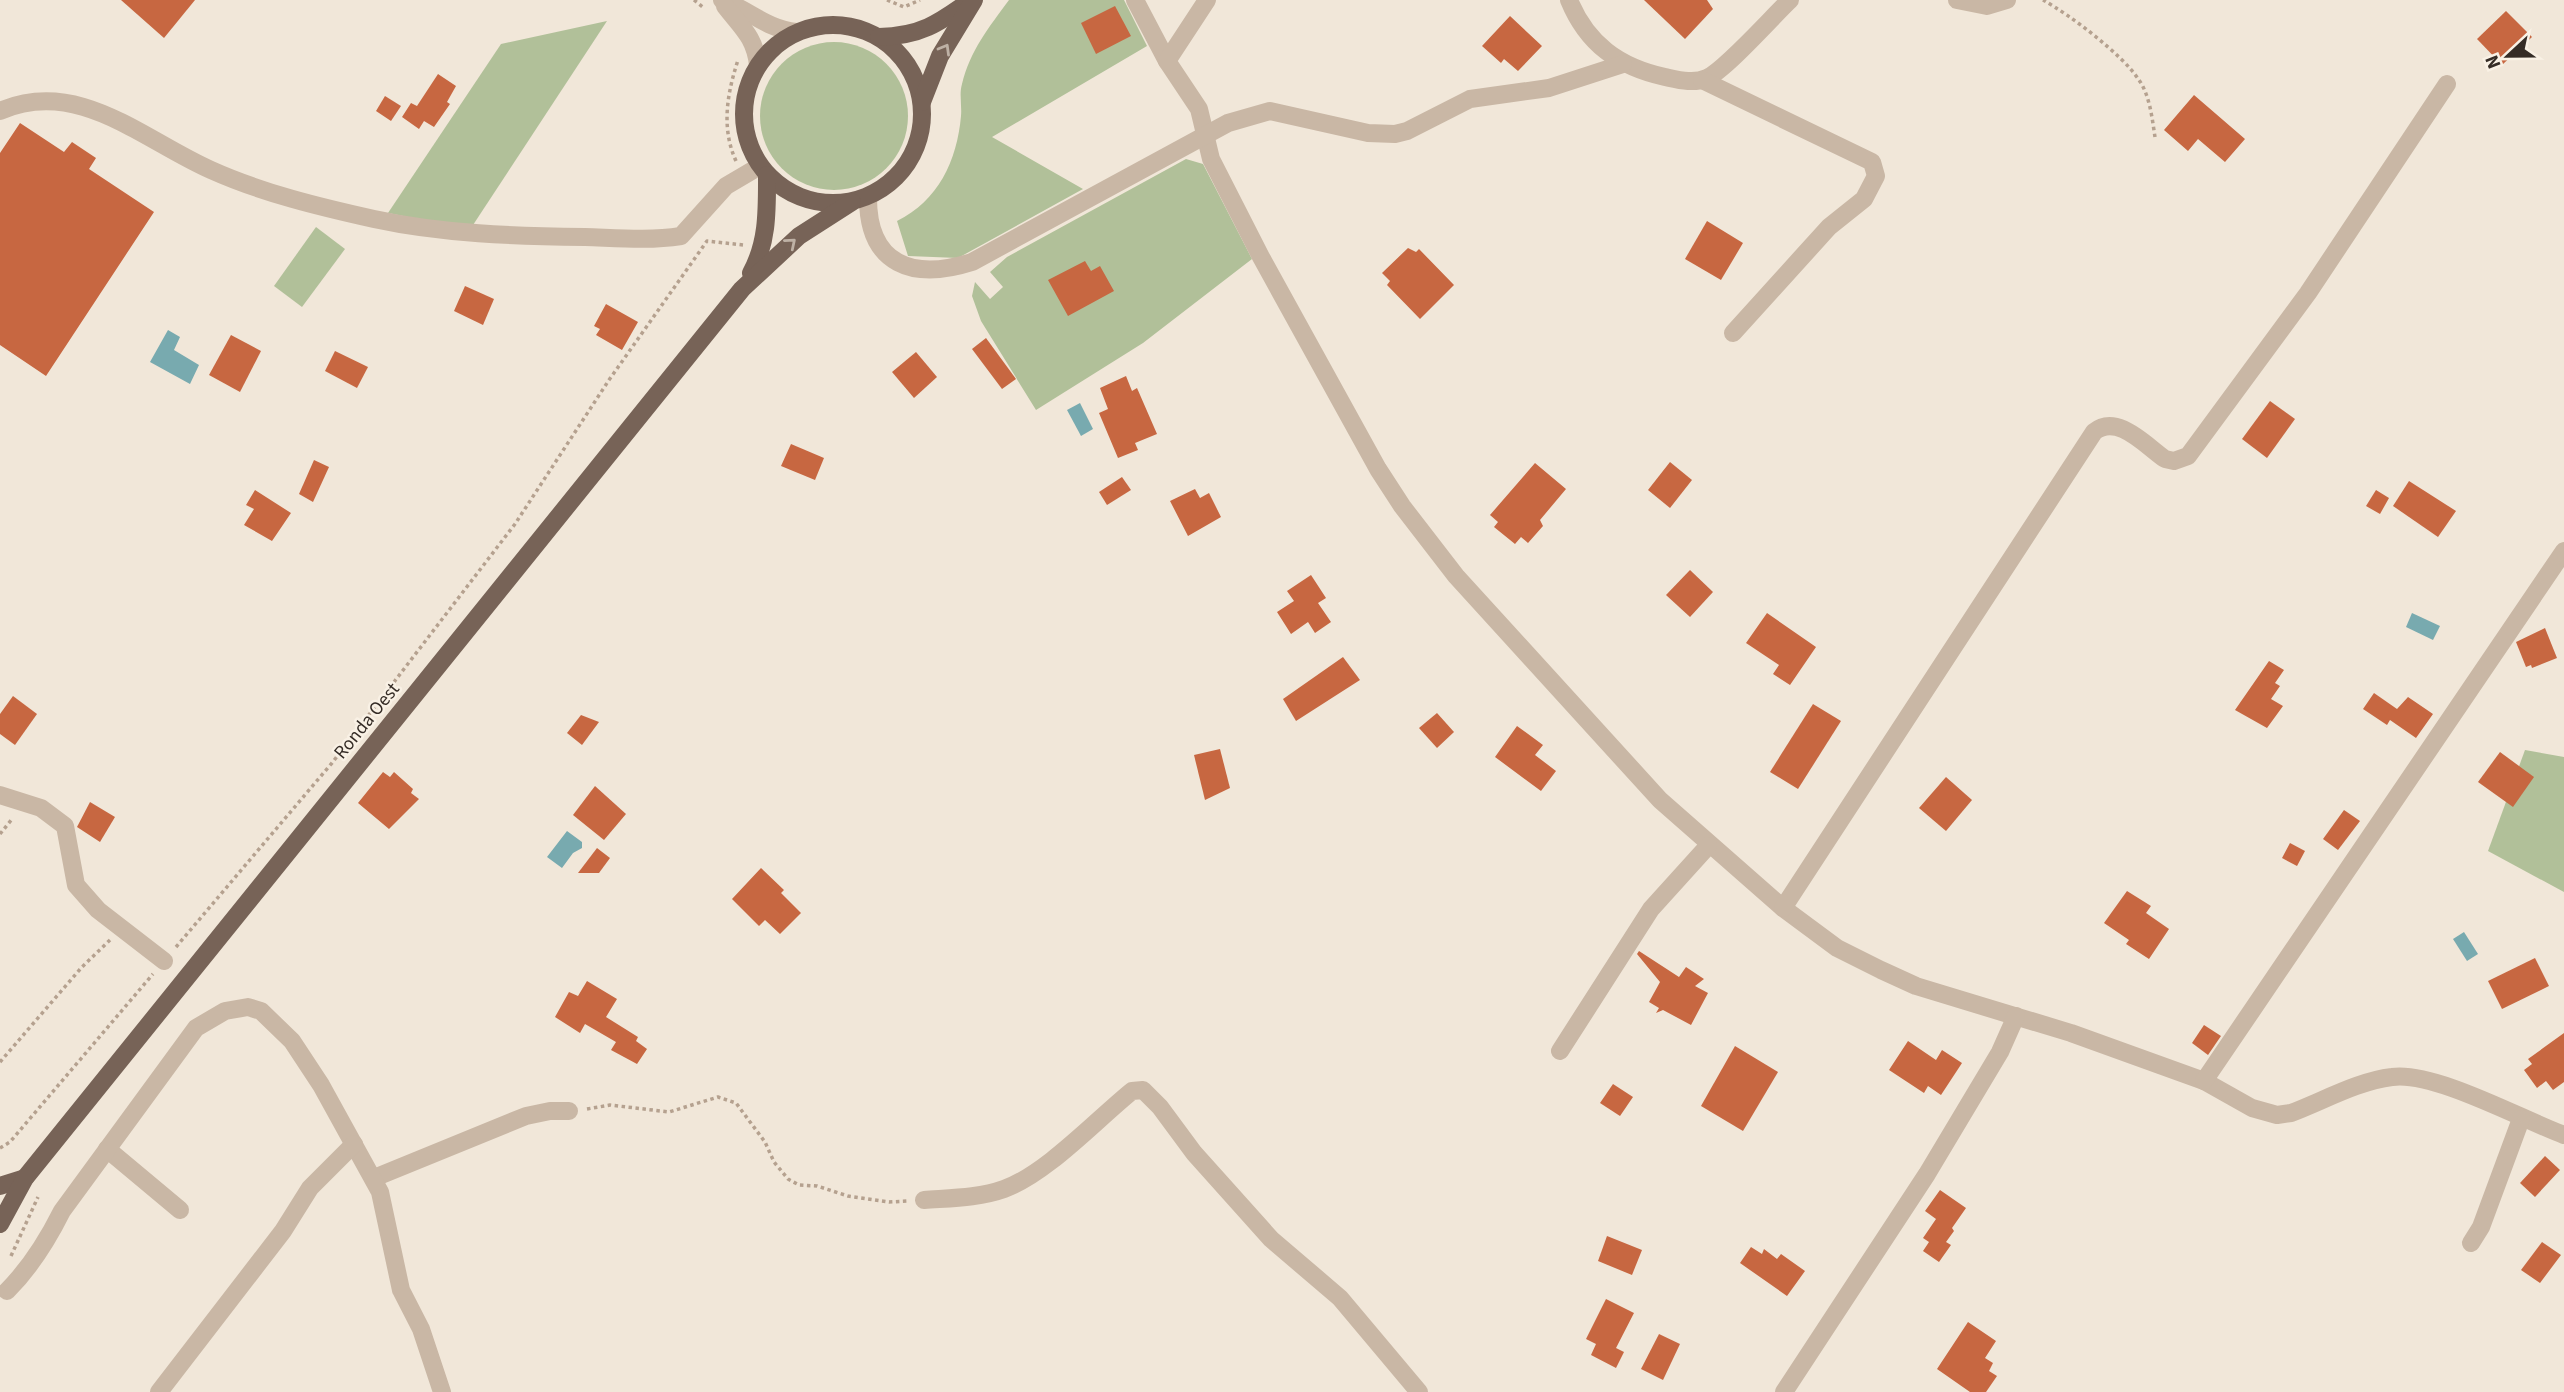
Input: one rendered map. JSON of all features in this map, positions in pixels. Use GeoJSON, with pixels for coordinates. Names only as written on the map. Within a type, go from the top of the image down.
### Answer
{"type":"FeatureCollection","features":[{"type":"Feature","properties":{"kind":"main road"},"geometry":{"type":"LineString","coordinates":[[879,37],[907,36],[931,27],[972,0]]}},
{"type":"Feature","properties":{"kind":"main road"},"geometry":{"type":"LineString","coordinates":[[922,102],[940,56],[972,0]]}},
{"type":"Feature","properties":{"kind":"main road"},"geometry":{"type":"LineString","coordinates":[[838,24],[859,28],[879,37],[900,54],[914,76],[922,102],[922,125],[911,159],[888,186],[860,200],[821,203],[792,194],[764,170],[750,147],[744,105],[749,84],[758,65],[775,46],[796,33],[817,26],[838,24]]}},
{"type":"Feature","properties":{"kind":"main road","name":"Ronda Oest"},"geometry":{"type":"LineString","coordinates":[[742,289],[762,253],[764,170]]}},
{"type":"Feature","properties":{"kind":"main road","name":"Ronda Oest"},"geometry":{"type":"LineString","coordinates":[[0,1224],[25,1178],[742,289],[799,236],[860,200]]}},
{"type":"Feature","properties":{"kind":"main road"},"geometry":{"type":"LineString","coordinates":[[0,1186],[25,1178]]}},
{"type":"Feature","properties":{"kind":"street"},"geometry":{"type":"LineString","coordinates":[[1135,0],[1167,61],[1199,109],[1210,159],[1261,257],[1378,469],[1402,506],[1456,576],[1660,800],[1708,846],[1783,908],[1837,948],[1916,986],[2016,1016],[2204,1081],[2252,1108],[2277,1115],[2291,1113],[2376,1080],[2405,1076],[2423,1077],[2564,1135]]}},
{"type":"Feature","properties":{"kind":"street"},"geometry":{"type":"LineString","coordinates":[[1167,61],[1208,0]]}},
{"type":"Feature","properties":{"kind":"street"},"geometry":{"type":"LineString","coordinates":[[1569,0],[1586,32],[1622,64],[1676,80],[1702,80],[1872,162],[1876,176],[1864,199],[1829,227],[1733,332]]}},
{"type":"Feature","properties":{"kind":"street"},"geometry":{"type":"LineString","coordinates":[[1702,80],[1710,76],[1790,0]]}},
{"type":"Feature","properties":{"kind":"street"},"geometry":{"type":"LineString","coordinates":[[1957,0],[1987,6],[2007,0]]}},
{"type":"Feature","properties":{"kind":"street"},"geometry":{"type":"LineString","coordinates":[[716,3],[738,6],[766,26],[796,33]]}},
{"type":"Feature","properties":{"kind":"street"},"geometry":{"type":"LineString","coordinates":[[716,3],[751,35],[757,47],[758,65]]}},
{"type":"Feature","properties":{"kind":"street"},"geometry":{"type":"LineString","coordinates":[[860,200],[878,247],[891,261],[917,266],[956,267],[972,262],[1108,185],[1238,119],[1270,111],[1368,132],[1395,134],[1407,131],[1470,99],[1549,89],[1622,64]]}},
{"type":"Feature","properties":{"kind":"street"},"geometry":{"type":"LineString","coordinates":[[1783,908],[2094,432],[2101,426],[2118,426],[2165,459],[2174,461],[2189,456],[2308,293],[2447,84]]}},
{"type":"Feature","properties":{"kind":"street"},"geometry":{"type":"LineString","coordinates":[[0,111],[35,100],[66,102],[122,121],[210,170],[233,179],[371,218],[474,234],[681,236],[726,186],[742,175],[764,170]]}},
{"type":"Feature","properties":{"kind":"street"},"geometry":{"type":"LineString","coordinates":[[2204,1081],[2564,551]]}},
{"type":"Feature","properties":{"kind":"street"},"geometry":{"type":"LineString","coordinates":[[0,794],[41,808],[65,826],[76,885],[98,910],[164,961]]}},
{"type":"Feature","properties":{"kind":"street"},"geometry":{"type":"LineString","coordinates":[[1560,1051],[1651,909],[1708,846]]}},
{"type":"Feature","properties":{"kind":"street"},"geometry":{"type":"LineString","coordinates":[[7,1291],[24,1274],[45,1244],[62,1211],[196,1028],[212,1017],[236,1007],[261,1011],[292,1041],[374,1178],[386,1209],[401,1290],[421,1329],[442,1392]]}},
{"type":"Feature","properties":{"kind":"street"},"geometry":{"type":"LineString","coordinates":[[1784,1392],[1927,1174],[2000,1052],[2016,1016]]}},
{"type":"Feature","properties":{"kind":"street"},"geometry":{"type":"LineString","coordinates":[[924,1200],[989,1194],[1012,1186],[1054,1159],[1132,1091],[1143,1090],[1160,1107],[1194,1153],[1271,1239],[1340,1298],[1419,1392]]}},
{"type":"Feature","properties":{"kind":"street"},"geometry":{"type":"LineString","coordinates":[[374,1178],[526,1116],[550,1111],[569,1111]]}},
{"type":"Feature","properties":{"kind":"street"},"geometry":{"type":"LineString","coordinates":[[2471,1243],[2480,1227],[2521,1119]]}},
{"type":"Feature","properties":{"kind":"street"},"geometry":{"type":"LineString","coordinates":[[159,1392],[283,1231],[310,1188],[354,1144]]}},
{"type":"Feature","properties":{"kind":"street"},"geometry":{"type":"LineString","coordinates":[[107,1149],[180,1210]]}},
{"type":"Feature","properties":{"kind":"path"},"geometry":{"type":"LineString","coordinates":[[694,0],[716,3]]}},
{"type":"Feature","properties":{"kind":"path"},"geometry":{"type":"LineString","coordinates":[[887,0],[904,7],[920,0]]}},
{"type":"Feature","properties":{"kind":"path"},"geometry":{"type":"LineString","coordinates":[[2043,0],[2113,53],[2139,79],[2150,108],[2155,137]]}},
{"type":"Feature","properties":{"kind":"path"},"geometry":{"type":"LineString","coordinates":[[741,53],[726,112],[728,144],[742,175]]}},
{"type":"Feature","properties":{"kind":"path"},"geometry":{"type":"LineString","coordinates":[[0,1148],[10,1142],[332,763],[515,524],[609,380],[707,241],[748,245]]}},
{"type":"Feature","properties":{"kind":"path"},"geometry":{"type":"LineString","coordinates":[[0,1062],[82,967],[122,929]]}},
{"type":"Feature","properties":{"kind":"path"},"geometry":{"type":"LineString","coordinates":[[569,1111],[610,1105],[669,1112],[718,1097],[736,1103],[765,1142],[774,1162],[788,1179],[799,1185],[817,1186],[848,1196],[889,1202],[924,1200]]}},
{"type":"Feature","properties":{"kind":"green space"},"geometry":{"type":"Polygon","coordinates":[[[1009,0],[1124,0],[1147,46],[992,137],[1083,189],[958,258],[908,256],[897,221],[924,202],[943,178],[959,133],[961,88],[965,72],[981,40],[1009,0]]]}},
{"type":"Feature","properties":{"kind":"green space"},"geometry":{"type":"Polygon","coordinates":[[[607,21],[473,225],[428,221],[388,213],[501,44],[607,21]]]}},
{"type":"Feature","properties":{"kind":"green space"},"geometry":{"type":"Polygon","coordinates":[[[834,42],[862,48],[875,54],[886,64],[896,75],[902,88],[908,116],[902,144],[896,157],[886,168],[875,178],[862,184],[834,190],[806,184],[793,178],[782,168],[772,157],[766,144],[760,116],[766,88],[772,75],[782,64],[793,54],[806,48],[834,42]]]}},
{"type":"Feature","properties":{"kind":"green space"},"geometry":{"type":"Polygon","coordinates":[[[1186,159],[1203,164],[1252,259],[1143,343],[1036,410],[981,321],[972,296],[975,282],[990,299],[1003,287],[990,272],[1007,257],[1186,159]]]}},
{"type":"Feature","properties":{"kind":"green space"},"geometry":{"type":"Polygon","coordinates":[[[316,227],[345,249],[302,307],[274,286],[316,227]]]}},
{"type":"Feature","properties":{"kind":"green space"},"geometry":{"type":"Polygon","coordinates":[[[2525,750],[2564,757],[2564,892],[2488,851],[2525,750]]]}},
{"type":"Feature","properties":{"kind":"water"},"geometry":{"type":"Polygon","coordinates":[[[168,330],[180,337],[174,350],[199,365],[190,384],[150,362],[168,330]]]}},
{"type":"Feature","properties":{"kind":"water"},"geometry":{"type":"Polygon","coordinates":[[[1080,403],[1093,429],[1081,436],[1067,410],[1080,403]]]}},
{"type":"Feature","properties":{"kind":"water"},"geometry":{"type":"Polygon","coordinates":[[[2412,613],[2440,626],[2433,640],[2406,627],[2412,613]]]}},
{"type":"Feature","properties":{"kind":"water"},"geometry":{"type":"Polygon","coordinates":[[[567,831],[582,842],[582,848],[573,853],[562,868],[547,857],[567,831]]]}},
{"type":"Feature","properties":{"kind":"water"},"geometry":{"type":"Polygon","coordinates":[[[2464,932],[2478,954],[2467,961],[2453,939],[2464,932]]]}},
{"type":"Feature","properties":{"kind":"building"},"geometry":{"type":"Polygon","coordinates":[[[121,0],[195,0],[164,38],[121,0]]]}},
{"type":"Feature","properties":{"kind":"building"},"geometry":{"type":"Polygon","coordinates":[[[1644,0],[1707,0],[1713,9],[1685,39],[1644,0]]]}},
{"type":"Feature","properties":{"kind":"building"},"geometry":{"type":"Polygon","coordinates":[[[1115,6],[1131,36],[1096,54],[1081,23],[1115,6]]]}},
{"type":"Feature","properties":{"kind":"building"},"geometry":{"type":"Polygon","coordinates":[[[2506,11],[2532,37],[2502,65],[2477,39],[2506,11]]]}},
{"type":"Feature","properties":{"kind":"building"},"geometry":{"type":"Polygon","coordinates":[[[1510,16],[1542,46],[1518,71],[1504,59],[1501,63],[1482,46],[1510,16]]]}},
{"type":"Feature","properties":{"kind":"building"},"geometry":{"type":"Polygon","coordinates":[[[438,74],[456,86],[447,102],[450,104],[434,127],[424,121],[419,129],[402,117],[411,103],[417,106],[438,74]]]}},
{"type":"Feature","properties":{"kind":"building"},"geometry":{"type":"Polygon","coordinates":[[[2194,95],[2245,139],[2225,162],[2198,139],[2188,151],[2164,130],[2194,95]]]}},
{"type":"Feature","properties":{"kind":"building"},"geometry":{"type":"Polygon","coordinates":[[[385,96],[401,106],[391,121],[376,111],[385,96]]]}},
{"type":"Feature","properties":{"kind":"building"},"geometry":{"type":"Polygon","coordinates":[[[20,123],[64,152],[72,142],[96,158],[89,169],[154,212],[46,376],[0,345],[0,153],[20,123]]]}},
{"type":"Feature","properties":{"kind":"building"},"geometry":{"type":"Polygon","coordinates":[[[1707,221],[1743,243],[1721,280],[1685,259],[1707,221]]]}},
{"type":"Feature","properties":{"kind":"building"},"geometry":{"type":"Polygon","coordinates":[[[1408,248],[1416,252],[1419,249],[1454,285],[1420,319],[1387,285],[1390,281],[1382,273],[1408,248]]]}},
{"type":"Feature","properties":{"kind":"building"},"geometry":{"type":"Polygon","coordinates":[[[1085,261],[1091,271],[1100,266],[1114,291],[1068,316],[1048,280],[1085,261]]]}},
{"type":"Feature","properties":{"kind":"building"},"geometry":{"type":"Polygon","coordinates":[[[465,286],[494,299],[483,325],[454,311],[465,286]]]}},
{"type":"Feature","properties":{"kind":"building"},"geometry":{"type":"Polygon","coordinates":[[[606,304],[638,322],[622,350],[596,335],[600,329],[594,326],[606,304]]]}},
{"type":"Feature","properties":{"kind":"building"},"geometry":{"type":"Polygon","coordinates":[[[231,335],[261,351],[240,392],[209,375],[231,335]]]}},
{"type":"Feature","properties":{"kind":"building"},"geometry":{"type":"Polygon","coordinates":[[[986,338],[1016,379],[1002,389],[972,349],[986,338]]]}},
{"type":"Feature","properties":{"kind":"building"},"geometry":{"type":"Polygon","coordinates":[[[335,351],[368,367],[357,388],[325,371],[335,351]]]}},
{"type":"Feature","properties":{"kind":"building"},"geometry":{"type":"Polygon","coordinates":[[[916,352],[937,377],[914,398],[892,372],[916,352]]]}},
{"type":"Feature","properties":{"kind":"building"},"geometry":{"type":"Polygon","coordinates":[[[1126,376],[1132,391],[1137,388],[1157,434],[1135,443],[1138,450],[1118,458],[1099,413],[1108,409],[1100,388],[1126,376]]]}},
{"type":"Feature","properties":{"kind":"building"},"geometry":{"type":"Polygon","coordinates":[[[2270,401],[2295,419],[2267,458],[2242,439],[2270,401]]]}},
{"type":"Feature","properties":{"kind":"building"},"geometry":{"type":"Polygon","coordinates":[[[791,444],[824,458],[815,480],[781,466],[791,444]]]}},
{"type":"Feature","properties":{"kind":"building"},"geometry":{"type":"Polygon","coordinates":[[[314,460],[329,467],[313,502],[299,494],[314,460]]]}},
{"type":"Feature","properties":{"kind":"building"},"geometry":{"type":"Polygon","coordinates":[[[1670,462],[1692,480],[1670,508],[1648,490],[1670,462]]]}},
{"type":"Feature","properties":{"kind":"building"},"geometry":{"type":"Polygon","coordinates":[[[1535,463],[1566,489],[1540,520],[1543,526],[1528,543],[1521,537],[1515,544],[1494,527],[1498,522],[1490,515],[1535,463]]]}},
{"type":"Feature","properties":{"kind":"building"},"geometry":{"type":"Polygon","coordinates":[[[1122,477],[1131,490],[1107,505],[1099,492],[1122,477]]]}},
{"type":"Feature","properties":{"kind":"building"},"geometry":{"type":"Polygon","coordinates":[[[2409,481],[2456,511],[2438,537],[2393,506],[2409,481]]]}},
{"type":"Feature","properties":{"kind":"building"},"geometry":{"type":"Polygon","coordinates":[[[1195,489],[1200,498],[1209,493],[1221,517],[1188,536],[1170,501],[1195,489]]]}},
{"type":"Feature","properties":{"kind":"building"},"geometry":{"type":"Polygon","coordinates":[[[255,490],[291,513],[272,541],[244,525],[254,509],[246,505],[255,490]]]}},
{"type":"Feature","properties":{"kind":"building"},"geometry":{"type":"Polygon","coordinates":[[[2376,490],[2389,498],[2380,514],[2366,506],[2376,490]]]}},
{"type":"Feature","properties":{"kind":"building"},"geometry":{"type":"Polygon","coordinates":[[[1690,570],[1713,592],[1690,617],[1666,595],[1690,570]]]}},
{"type":"Feature","properties":{"kind":"building"},"geometry":{"type":"Polygon","coordinates":[[[1311,575],[1326,598],[1318,603],[1331,622],[1315,633],[1308,622],[1291,634],[1277,612],[1294,601],[1287,591],[1311,575]]]}},
{"type":"Feature","properties":{"kind":"building"},"geometry":{"type":"Polygon","coordinates":[[[1767,613],[1816,647],[1790,685],[1773,674],[1779,665],[1746,643],[1767,613]]]}},
{"type":"Feature","properties":{"kind":"building"},"geometry":{"type":"Polygon","coordinates":[[[2545,628],[2557,658],[2532,668],[2531,665],[2526,667],[2516,642],[2545,628]]]}},
{"type":"Feature","properties":{"kind":"building"},"geometry":{"type":"Polygon","coordinates":[[[1343,657],[1360,680],[1296,721],[1283,699],[1343,657]]]}},
{"type":"Feature","properties":{"kind":"building"},"geometry":{"type":"Polygon","coordinates":[[[2269,661],[2284,670],[2275,683],[2280,686],[2271,699],[2283,706],[2267,728],[2235,710],[2269,661]]]}},
{"type":"Feature","properties":{"kind":"building"},"geometry":{"type":"Polygon","coordinates":[[[2374,693],[2397,709],[2408,697],[2433,714],[2416,738],[2390,720],[2387,725],[2363,709],[2374,693]]]}},
{"type":"Feature","properties":{"kind":"building"},"geometry":{"type":"Polygon","coordinates":[[[13,696],[37,714],[15,745],[0,734],[0,714],[13,696]]]}},
{"type":"Feature","properties":{"kind":"building"},"geometry":{"type":"Polygon","coordinates":[[[1813,704],[1841,721],[1798,789],[1770,772],[1813,704]]]}},
{"type":"Feature","properties":{"kind":"building"},"geometry":{"type":"Polygon","coordinates":[[[1437,713],[1454,732],[1437,748],[1419,728],[1437,713]]]}},
{"type":"Feature","properties":{"kind":"building"},"geometry":{"type":"Polygon","coordinates":[[[581,715],[599,722],[582,745],[567,733],[581,715]]]}},
{"type":"Feature","properties":{"kind":"building"},"geometry":{"type":"Polygon","coordinates":[[[1517,726],[1543,745],[1535,755],[1556,771],[1541,791],[1495,757],[1517,726]]]}},
{"type":"Feature","properties":{"kind":"building"},"geometry":{"type":"Polygon","coordinates":[[[1220,749],[1230,788],[1205,800],[1194,755],[1220,749]]]}},
{"type":"Feature","properties":{"kind":"building"},"geometry":{"type":"Polygon","coordinates":[[[2500,752],[2534,777],[2513,807],[2478,782],[2500,752]]]}},
{"type":"Feature","properties":{"kind":"building"},"geometry":{"type":"Polygon","coordinates":[[[383,772],[390,777],[394,772],[413,789],[411,793],[419,799],[389,829],[358,803],[383,772]]]}},
{"type":"Feature","properties":{"kind":"building"},"geometry":{"type":"Polygon","coordinates":[[[1946,777],[1972,800],[1946,831],[1919,808],[1946,777]]]}},
{"type":"Feature","properties":{"kind":"building"},"geometry":{"type":"Polygon","coordinates":[[[595,786],[626,814],[604,840],[573,815],[595,786]]]}},
{"type":"Feature","properties":{"kind":"building"},"geometry":{"type":"Polygon","coordinates":[[[90,802],[115,817],[100,842],[77,827],[90,802]]]}},
{"type":"Feature","properties":{"kind":"building"},"geometry":{"type":"Polygon","coordinates":[[[2344,810],[2360,821],[2338,850],[2323,839],[2344,810]]]}},
{"type":"Feature","properties":{"kind":"building"},"geometry":{"type":"Polygon","coordinates":[[[2290,843],[2305,851],[2297,866],[2282,858],[2290,843]]]}},
{"type":"Feature","properties":{"kind":"building"},"geometry":{"type":"Polygon","coordinates":[[[597,848],[610,858],[599,873],[578,873],[597,848]]]}},
{"type":"Feature","properties":{"kind":"building"},"geometry":{"type":"Polygon","coordinates":[[[761,868],[784,890],[781,893],[801,913],[780,934],[765,920],[759,926],[732,899],[761,868]]]}},
{"type":"Feature","properties":{"kind":"building"},"geometry":{"type":"Polygon","coordinates":[[[2127,891],[2151,906],[2146,913],[2169,929],[2149,959],[2126,944],[2129,940],[2104,923],[2127,891]]]}},
{"type":"Feature","properties":{"kind":"building"},"geometry":{"type":"Polygon","coordinates":[[[1639,951],[1679,977],[1686,967],[1704,979],[1695,986],[1708,993],[1691,1025],[1663,1010],[1656,1013],[1659,1008],[1649,1002],[1660,982],[1637,954],[1639,951]]]}},
{"type":"Feature","properties":{"kind":"building"},"geometry":{"type":"Polygon","coordinates":[[[2535,958],[2549,986],[2502,1009],[2488,981],[2535,958]]]}},
{"type":"Feature","properties":{"kind":"building"},"geometry":{"type":"Polygon","coordinates":[[[587,981],[617,999],[606,1017],[638,1037],[636,1041],[647,1049],[637,1064],[611,1050],[616,1042],[585,1024],[580,1033],[555,1017],[569,992],[578,996],[587,981]]]}},
{"type":"Feature","properties":{"kind":"building"},"geometry":{"type":"Polygon","coordinates":[[[2204,1025],[2221,1036],[2208,1055],[2192,1043],[2204,1025]]]}},
{"type":"Feature","properties":{"kind":"building"},"geometry":{"type":"Polygon","coordinates":[[[2564,1033],[2564,1082],[2553,1090],[2546,1081],[2537,1088],[2524,1070],[2532,1064],[2528,1059],[2564,1033]]]}},
{"type":"Feature","properties":{"kind":"building"},"geometry":{"type":"Polygon","coordinates":[[[1908,1041],[1936,1060],[1942,1050],[1962,1063],[1941,1095],[1928,1086],[1924,1093],[1889,1070],[1908,1041]]]}},
{"type":"Feature","properties":{"kind":"building"},"geometry":{"type":"Polygon","coordinates":[[[1735,1046],[1778,1072],[1743,1131],[1701,1106],[1735,1046]]]}},
{"type":"Feature","properties":{"kind":"building"},"geometry":{"type":"Polygon","coordinates":[[[1613,1084],[1633,1097],[1620,1116],[1600,1103],[1613,1084]]]}},
{"type":"Feature","properties":{"kind":"building"},"geometry":{"type":"Polygon","coordinates":[[[2545,1156],[2560,1170],[2535,1197],[2520,1183],[2545,1156]]]}},
{"type":"Feature","properties":{"kind":"building"},"geometry":{"type":"Polygon","coordinates":[[[1940,1190],[1966,1208],[1952,1228],[1954,1231],[1946,1242],[1951,1245],[1939,1262],[1923,1251],[1929,1242],[1923,1238],[1936,1219],[1925,1211],[1940,1190]]]}},
{"type":"Feature","properties":{"kind":"building"},"geometry":{"type":"Polygon","coordinates":[[[1607,1236],[1642,1250],[1632,1275],[1598,1261],[1607,1236]]]}},
{"type":"Feature","properties":{"kind":"building"},"geometry":{"type":"Polygon","coordinates":[[[2542,1242],[2561,1255],[2540,1283],[2521,1270],[2542,1242]]]}},
{"type":"Feature","properties":{"kind":"building"},"geometry":{"type":"Polygon","coordinates":[[[1751,1247],[1762,1254],[1764,1249],[1777,1259],[1781,1254],[1805,1271],[1787,1296],[1740,1263],[1751,1247]]]}},
{"type":"Feature","properties":{"kind":"building"},"geometry":{"type":"Polygon","coordinates":[[[1606,1299],[1634,1313],[1616,1348],[1624,1352],[1616,1368],[1591,1355],[1596,1344],[1586,1339],[1606,1299]]]}},
{"type":"Feature","properties":{"kind":"building"},"geometry":{"type":"Polygon","coordinates":[[[1968,1322],[1996,1341],[1985,1358],[1993,1363],[1989,1371],[1997,1376],[1986,1392],[1970,1392],[1937,1369],[1968,1322]]]}},
{"type":"Feature","properties":{"kind":"building"},"geometry":{"type":"Polygon","coordinates":[[[1659,1334],[1680,1344],[1663,1380],[1641,1369],[1659,1334]]]}}]}
